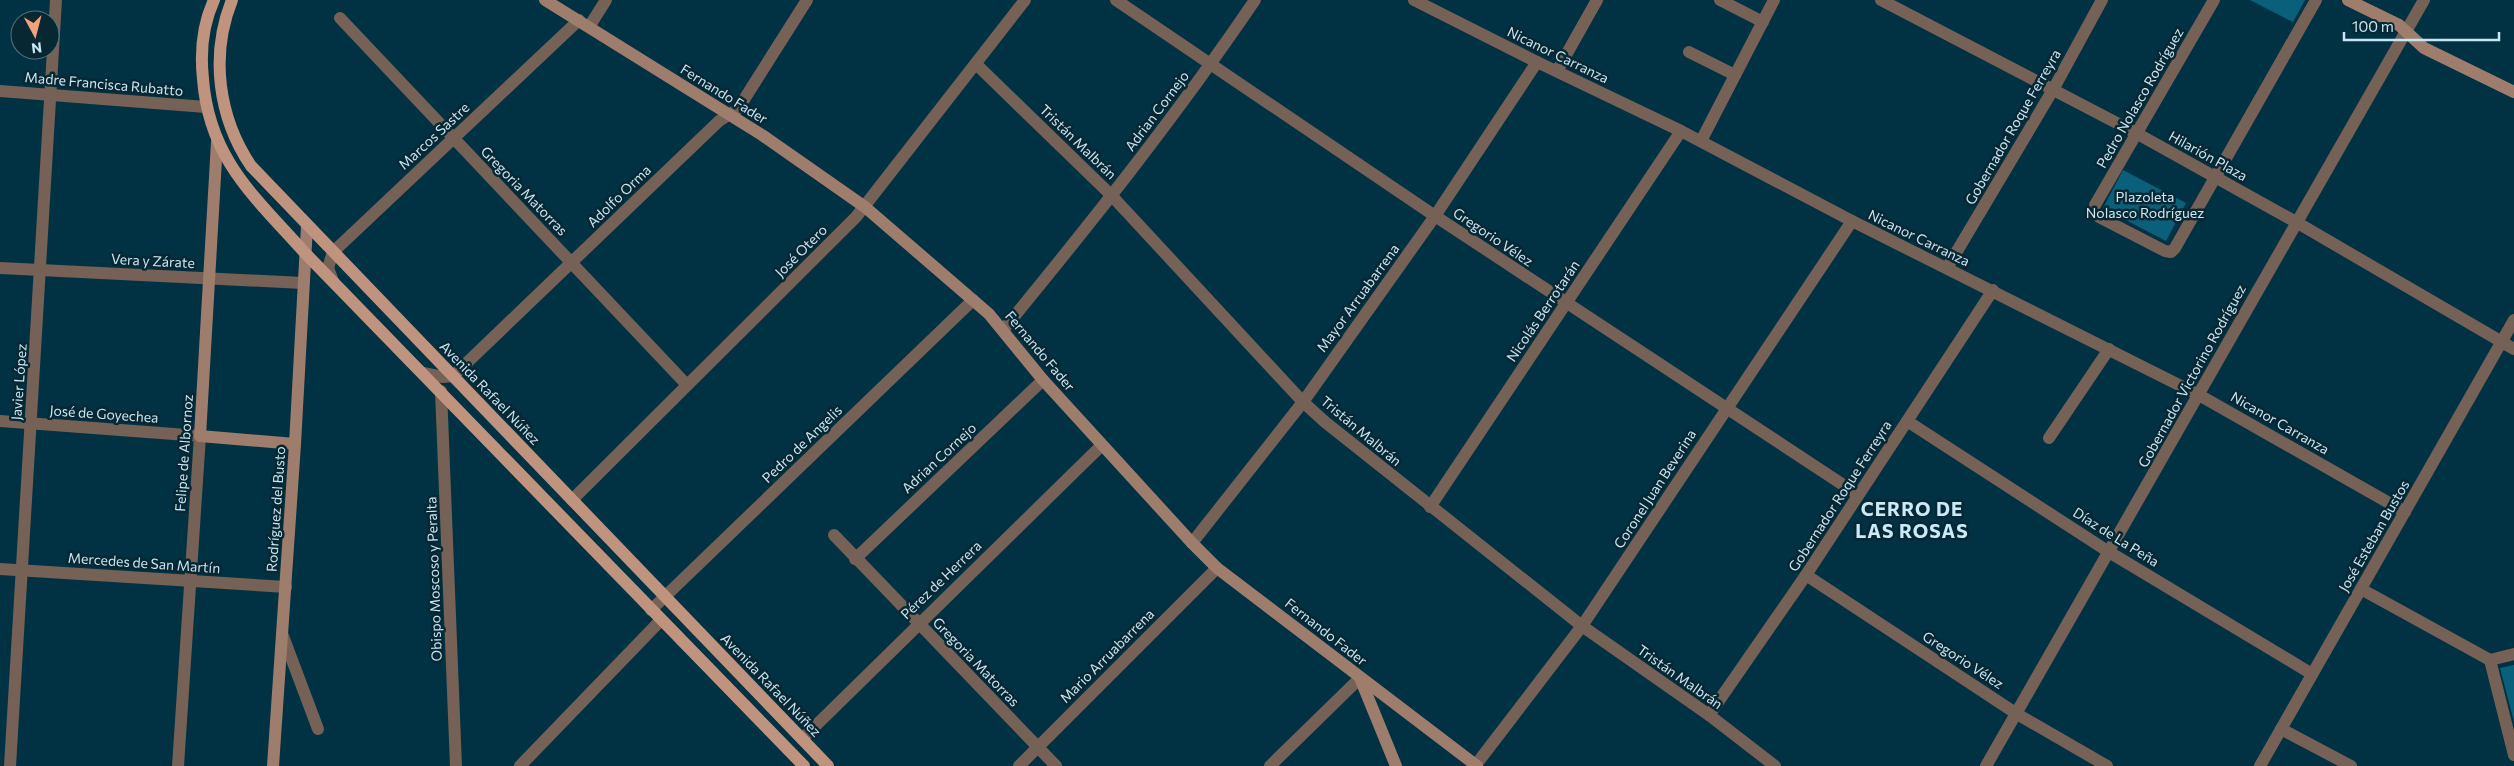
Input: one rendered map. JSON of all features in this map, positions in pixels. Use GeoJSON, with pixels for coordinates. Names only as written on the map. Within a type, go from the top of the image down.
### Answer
{"type":"FeatureCollection","features":[{"type":"Feature","properties":{"kind":"main road"},"geometry":{"type":"LineString","coordinates":[[214,0],[202,39],[202,68],[206,107],[217,142],[239,179],[305,253],[441,391],[798,764]]}},
{"type":"Feature","properties":{"kind":"main road","name":"Avenida Rafael Núñez"},"geometry":{"type":"LineString","coordinates":[[232,0],[224,24],[220,56],[221,85],[228,120],[250,166],[828,766]]}},
{"type":"Feature","properties":{"kind":"main road","name":"Fernando Fader"},"geometry":{"type":"LineString","coordinates":[[545,0],[762,135],[865,207],[973,300],[1003,330],[1044,380],[1102,445],[1217,568],[1476,766]]}},
{"type":"Feature","properties":{"kind":"main road"},"geometry":{"type":"LineString","coordinates":[[2348,0],[2408,32],[2424,48],[2514,92]]}},
{"type":"Feature","properties":{"kind":"main road","name":"Felipe de Albornoz"},"geometry":{"type":"LineString","coordinates":[[200,436],[217,142]]}},
{"type":"Feature","properties":{"kind":"main road","name":"Rodríguez del Busto"},"geometry":{"type":"LineString","coordinates":[[273,766],[296,444],[307,226]]}},
{"type":"Feature","properties":{"kind":"main road","name":"José de Goyechea"},"geometry":{"type":"LineString","coordinates":[[200,436],[296,444]]}},
{"type":"Feature","properties":{"kind":"main road"},"geometry":{"type":"LineString","coordinates":[[1360,678],[1396,766]]}},
{"type":"Feature","properties":{"kind":"street","name":"Javier López"},"geometry":{"type":"LineString","coordinates":[[10,766],[56,0]]}},
{"type":"Feature","properties":{"kind":"street","name":"Marcos Sastre"},"geometry":{"type":"LineString","coordinates":[[333,252],[454,139],[584,23],[606,0]]}},
{"type":"Feature","properties":{"kind":"street","name":"Adolfo Orma"},"geometry":{"type":"LineString","coordinates":[[453,376],[719,121],[738,109],[807,0]]}},
{"type":"Feature","properties":{"kind":"street","name":"José Otero"},"geometry":{"type":"LineString","coordinates":[[572,500],[865,207],[1025,0]]}},
{"type":"Feature","properties":{"kind":"street","name":"Gregorio Vélez"},"geometry":{"type":"LineString","coordinates":[[1116,0],[1435,216],[1857,494]]}},
{"type":"Feature","properties":{"kind":"street","name":"Adrian Cornejo"},"geometry":{"type":"LineString","coordinates":[[1003,330],[1112,196],[1211,65],[1255,0]]}},
{"type":"Feature","properties":{"kind":"street","name":"Nicanor Carranza"},"geometry":{"type":"LineString","coordinates":[[1415,0],[1557,72],[1682,131],[1852,222],[1993,290],[2200,395],[2405,512]]}},
{"type":"Feature","properties":{"kind":"street"},"geometry":{"type":"LineString","coordinates":[[1557,72],[1597,0]]}},
{"type":"Feature","properties":{"kind":"street"},"geometry":{"type":"LineString","coordinates":[[1720,0],[1763,22]]}},
{"type":"Feature","properties":{"kind":"street"},"geometry":{"type":"LineString","coordinates":[[1701,141],[1774,0]]}},
{"type":"Feature","properties":{"kind":"street","name":"Hilarión Plaza"},"geometry":{"type":"LineString","coordinates":[[1881,0],[2054,88],[2136,133],[2296,222],[2514,349]]}},
{"type":"Feature","properties":{"kind":"street","name":"Pedro Nolasco Rodríguez"},"geometry":{"type":"LineString","coordinates":[[2214,0],[2095,205],[2094,211],[2098,217],[2165,252],[2171,252],[2215,177]]}},
{"type":"Feature","properties":{"kind":"street"},"geometry":{"type":"LineString","coordinates":[[2215,177],[2316,0]]}},
{"type":"Feature","properties":{"kind":"street","name":"Gobernador Victorino Rodríguez"},"geometry":{"type":"LineString","coordinates":[[1986,766],[2200,395],[2296,222],[2408,32],[2424,0]]}},
{"type":"Feature","properties":{"kind":"street","name":"Gobernador Roque Ferreyra"},"geometry":{"type":"LineString","coordinates":[[1947,268],[2054,88],[2100,1]]}},
{"type":"Feature","properties":{"kind":"street","name":"Gregoria Matorras"},"geometry":{"type":"LineString","coordinates":[[340,18],[687,385]]}},
{"type":"Feature","properties":{"kind":"street"},"geometry":{"type":"LineString","coordinates":[[1689,52],[1736,75]]}},
{"type":"Feature","properties":{"kind":"street","name":"Mayor Arruabarrena"},"geometry":{"type":"LineString","coordinates":[[1192,543],[1303,402],[1435,216],[1537,62]]}},
{"type":"Feature","properties":{"kind":"street","name":"Tristán Malbrán"},"geometry":{"type":"LineString","coordinates":[[976,64],[1112,196],[1303,402],[1430,507],[1582,626],[1709,715],[1775,766]]}},
{"type":"Feature","properties":{"kind":"street","name":"Madre Francisca Rubatto"},"geometry":{"type":"LineString","coordinates":[[0,91],[206,107]]}},
{"type":"Feature","properties":{"kind":"street","name":"Nicolás Berrotarán"},"geometry":{"type":"LineString","coordinates":[[1430,507],[1682,131]]}},
{"type":"Feature","properties":{"kind":"street","name":"Coronel Juan Beverina"},"geometry":{"type":"LineString","coordinates":[[1476,766],[1582,626],[1852,222]]}},
{"type":"Feature","properties":{"kind":"street"},"geometry":{"type":"LineString","coordinates":[[333,252],[328,268],[333,281]]}},
{"type":"Feature","properties":{"kind":"street","name":"Vera y Zárate"},"geometry":{"type":"LineString","coordinates":[[0,268],[209,280],[304,283]]}},
{"type":"Feature","properties":{"kind":"street","name":"Gobernador Roque Ferreyra"},"geometry":{"type":"LineString","coordinates":[[1709,715],[1806,575],[1857,494],[1993,290]]}},
{"type":"Feature","properties":{"kind":"street","name":"Pedro de Angelis"},"geometry":{"type":"LineString","coordinates":[[651,610],[973,300]]}},
{"type":"Feature","properties":{"kind":"street","name":"José Esteban Bustos"},"geometry":{"type":"LineString","coordinates":[[2260,766],[2514,320]]}},
{"type":"Feature","properties":{"kind":"street"},"geometry":{"type":"LineString","coordinates":[[2048,438],[2109,348]]}},
{"type":"Feature","properties":{"kind":"street"},"geometry":{"type":"LineString","coordinates":[[423,373],[443,377],[453,376]]}},
{"type":"Feature","properties":{"kind":"street","name":"Adrian Cornejo"},"geometry":{"type":"LineString","coordinates":[[855,559],[1044,380]]}},
{"type":"Feature","properties":{"kind":"street","name":"Obispo Moscoso y Peralta"},"geometry":{"type":"LineString","coordinates":[[441,391],[456,766]]}},
{"type":"Feature","properties":{"kind":"street","name":"José de Goyechea"},"geometry":{"type":"LineString","coordinates":[[0,421],[200,436]]}},
{"type":"Feature","properties":{"kind":"street","name":"Díaz de La Peña"},"geometry":{"type":"LineString","coordinates":[[1907,421],[2109,552],[2312,674]]}},
{"type":"Feature","properties":{"kind":"street","name":"Felipe de Albornoz"},"geometry":{"type":"LineString","coordinates":[[178,766],[200,436]]}},
{"type":"Feature","properties":{"kind":"street","name":"Pérez de Herrera"},"geometry":{"type":"LineString","coordinates":[[802,739],[917,624],[1102,445]]}},
{"type":"Feature","properties":{"kind":"street","name":"Gregoria Matorras"},"geometry":{"type":"LineString","coordinates":[[834,535],[917,624],[1056,766]]}},
{"type":"Feature","properties":{"kind":"street","name":"Mario Arruabarrena"},"geometry":{"type":"LineString","coordinates":[[1018,766],[1217,568]]}},
{"type":"Feature","properties":{"kind":"street","name":"Mercedes de San Martín"},"geometry":{"type":"LineString","coordinates":[[0,569],[286,587]]}},
{"type":"Feature","properties":{"kind":"street","name":"Gregorio Vélez"},"geometry":{"type":"LineString","coordinates":[[1806,575],[2017,714],[2107,766]]}},
{"type":"Feature","properties":{"kind":"street"},"geometry":{"type":"LineString","coordinates":[[2361,589],[2490,660],[2514,654]]}},
{"type":"Feature","properties":{"kind":"street"},"geometry":{"type":"LineString","coordinates":[[520,766],[661,620]]}},
{"type":"Feature","properties":{"kind":"street"},"geometry":{"type":"LineString","coordinates":[[283,636],[318,729]]}},
{"type":"Feature","properties":{"kind":"street"},"geometry":{"type":"LineString","coordinates":[[2490,660],[2514,755]]}},
{"type":"Feature","properties":{"kind":"street"},"geometry":{"type":"LineString","coordinates":[[1270,766],[1360,678]]}},
{"type":"Feature","properties":{"kind":"street"},"geometry":{"type":"LineString","coordinates":[[2281,729],[2351,766]]}},
{"type":"Feature","properties":{"kind":"green space"},"geometry":{"type":"Polygon","coordinates":[[[2250,0],[2305,0],[2293,22],[2250,0]]]}},
{"type":"Feature","properties":{"kind":"green space","name":"Plazoleta Nolasco Rodríguez"},"geometry":{"type":"Polygon","coordinates":[[[2123,170],[2186,203],[2166,241],[2103,208],[2123,170]]]}},
{"type":"Feature","properties":{"kind":"green space"},"geometry":{"type":"Polygon","coordinates":[[[2514,665],[2514,722],[2500,668],[2514,665]]]}},
{"type":"Feature","properties":{"kind":"district","name":"CERRO DE LAS ROSAS"},"geometry":{"type":"Point","coordinates":[1912,520]}}]}
